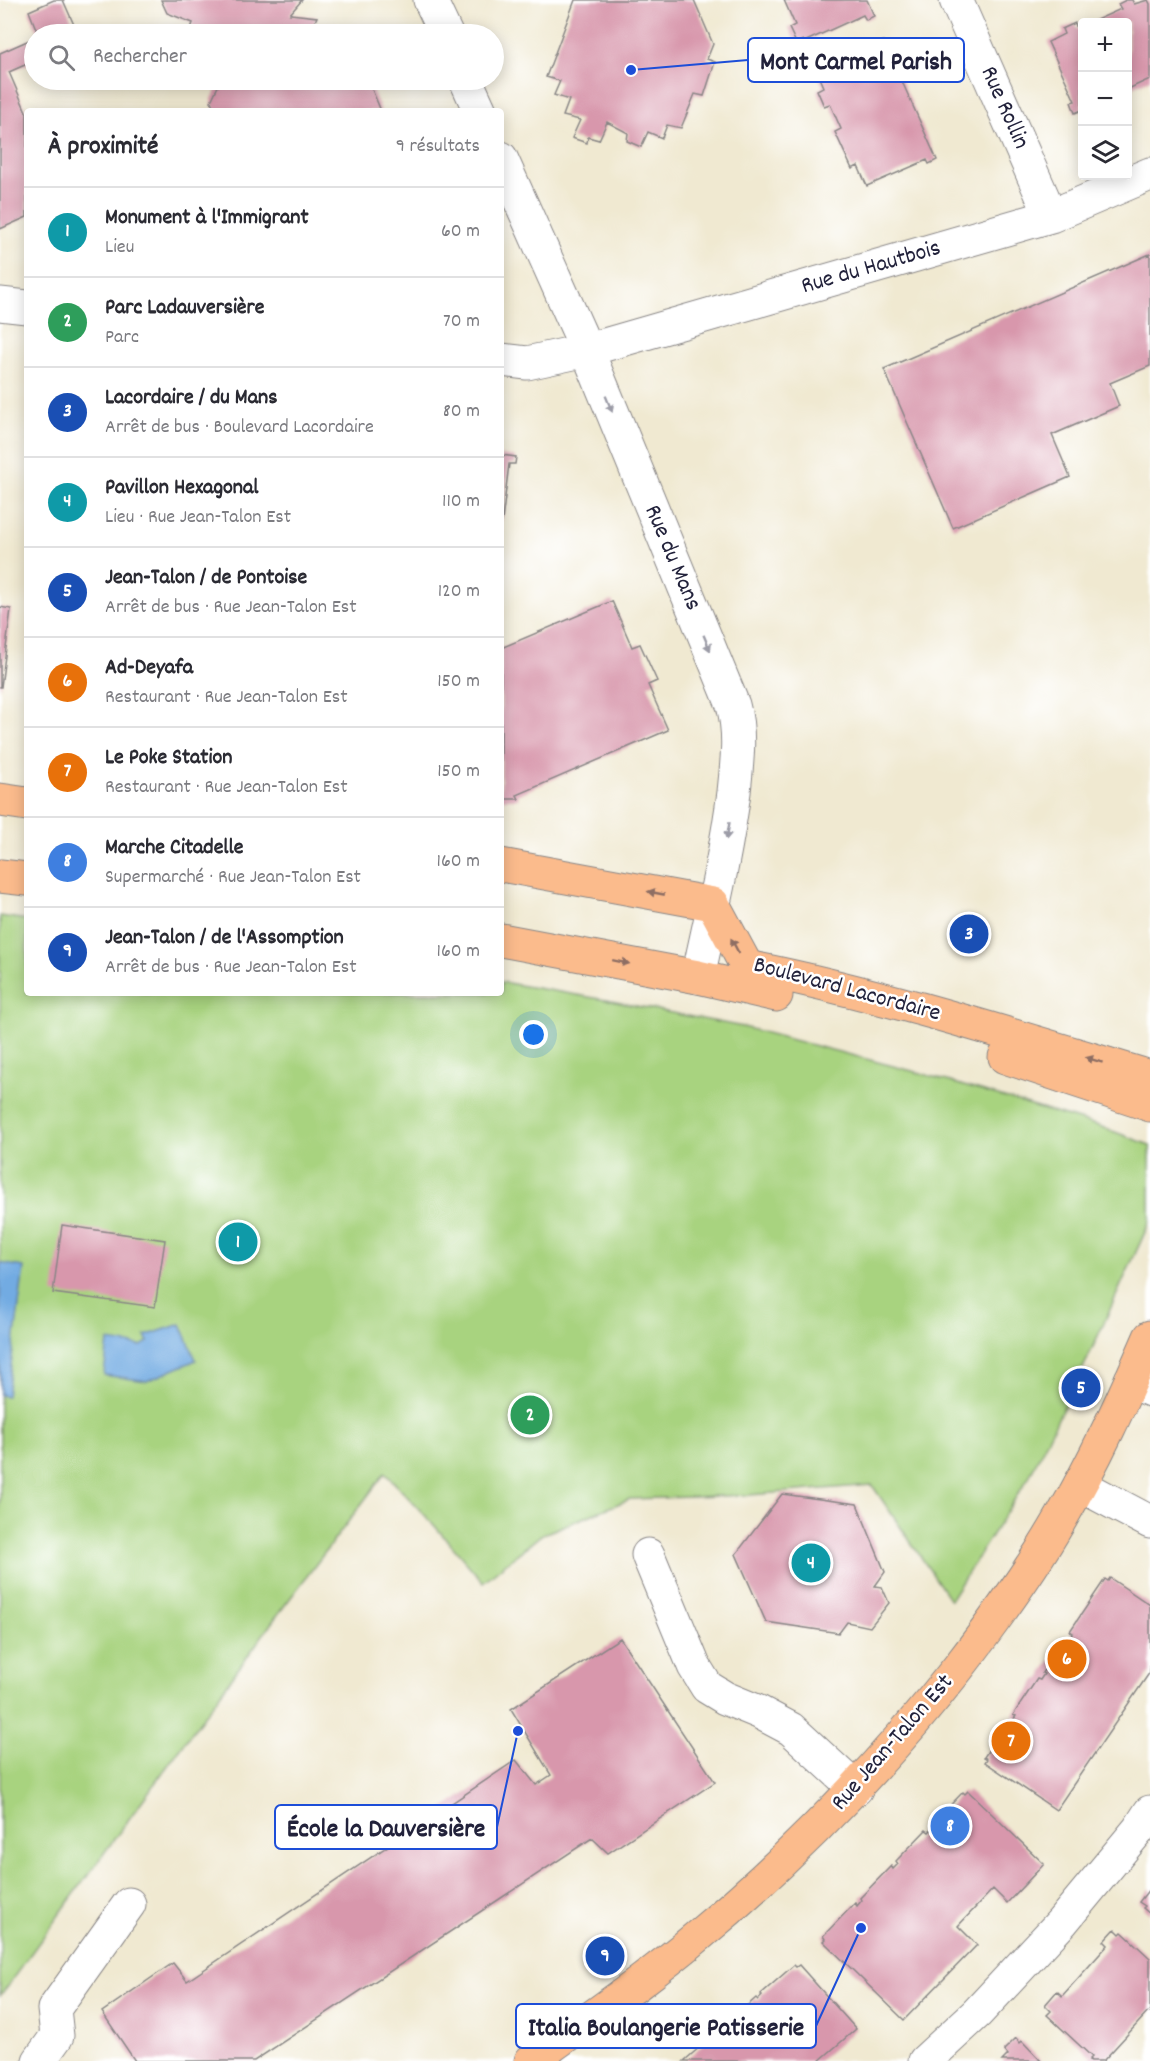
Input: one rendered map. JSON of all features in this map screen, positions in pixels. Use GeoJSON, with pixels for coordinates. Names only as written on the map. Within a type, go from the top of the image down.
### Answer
{"type":"FeatureCollection","features":[{"type":"Feature","properties":{"kind":"main road"},"geometry":{"type":"LineString","coordinates":[[0,800],[24,804]]}},
{"type":"Feature","properties":{"kind":"main road"},"geometry":{"type":"LineString","coordinates":[[504,866],[713,904]]}},
{"type":"Feature","properties":{"kind":"main road"},"geometry":{"type":"LineString","coordinates":[[0,876],[24,879]]}},
{"type":"Feature","properties":{"kind":"main road","name":"Boulevard Lacordaire"},"geometry":{"type":"LineString","coordinates":[[713,904],[747,967],[818,982],[1002,1032],[1150,1077]]}},
{"type":"Feature","properties":{"kind":"main road","name":"Boulevard Lacordaire"},"geometry":{"type":"LineString","coordinates":[[504,941],[698,977],[868,1017],[1068,1076],[1150,1105]]}},
{"type":"Feature","properties":{"kind":"main road","name":"Rue Jean-Talon Est"},"geometry":{"type":"LineString","coordinates":[[531,2061],[698,1936],[783,1862],[891,1751],[996,1618],[1043,1549],[1141,1385],[1150,1337]]}},
{"type":"Feature","properties":{"kind":"street"},"geometry":{"type":"LineString","coordinates":[[430,0],[441,24]]}},
{"type":"Feature","properties":{"kind":"street","name":"Rue Rollin"},"geometry":{"type":"LineString","coordinates":[[956,0],[1051,216]]}},
{"type":"Feature","properties":{"kind":"street"},"geometry":{"type":"LineString","coordinates":[[471,90],[479,108]]}},
{"type":"Feature","properties":{"kind":"street","name":"Rue du Mans"},"geometry":{"type":"LineString","coordinates":[[504,165],[587,350],[733,705],[738,723],[739,742],[730,822],[698,977]]}},
{"type":"Feature","properties":{"kind":"street","name":"Rue du Hautbois"},"geometry":{"type":"LineString","coordinates":[[504,360],[528,363],[587,350],[1051,216],[1150,174]]}},
{"type":"Feature","properties":{"kind":"street"},"geometry":{"type":"LineString","coordinates":[[0,304],[24,307]]}},
{"type":"Feature","properties":{"kind":"street"},"geometry":{"type":"LineString","coordinates":[[1080,1485],[1150,1522]]}},
{"type":"Feature","properties":{"kind":"street"},"geometry":{"type":"LineString","coordinates":[[648,1555],[694,1666],[707,1687],[791,1729],[856,1789]]}},
{"type":"Feature","properties":{"kind":"street"},"geometry":{"type":"LineString","coordinates":[[925,2061],[977,2013],[1062,1922],[1139,1829],[1150,1812]]}},
{"type":"Feature","properties":{"kind":"street"},"geometry":{"type":"LineString","coordinates":[[39,2061],[57,2036],[54,2009],[129,1904]]}},
{"type":"Feature","properties":{"kind":"green space"},"geometry":{"type":"Polygon","coordinates":[[[0,916],[24,920],[24,996],[504,996],[504,983],[743,1027],[920,1073],[1099,1126],[1150,1145],[1150,1221],[1088,1358],[1029,1477],[950,1600],[872,1485],[749,1495],[630,1499],[541,1535],[483,1582],[385,1473],[276,1617],[0,1996],[0,916]]]}},
{"type":"Feature","properties":{"kind":"water"},"geometry":{"type":"Polygon","coordinates":[[[0,1263],[24,1267],[7,1396],[0,1395],[0,1263]]]}},
{"type":"Feature","properties":{"kind":"water"},"geometry":{"type":"Polygon","coordinates":[[[181,1324],[196,1360],[147,1381],[104,1375],[108,1341],[141,1346],[148,1342],[145,1336],[181,1324]]]}},
{"type":"Feature","properties":{"kind":"building"},"geometry":{"type":"Polygon","coordinates":[[[54,0],[63,0],[74,24],[34,24],[29,11],[54,0]]]}},
{"type":"Feature","properties":{"kind":"building"},"geometry":{"type":"Polygon","coordinates":[[[161,0],[302,0],[290,14],[317,17],[314,24],[193,24],[167,13],[161,0]]]}},
{"type":"Feature","properties":{"kind":"building"},"geometry":{"type":"Polygon","coordinates":[[[575,0],[694,0],[713,44],[707,59],[715,62],[704,96],[695,94],[681,128],[667,125],[662,138],[648,132],[641,147],[627,141],[628,133],[607,122],[599,140],[588,137],[587,143],[572,138],[580,120],[563,116],[569,100],[554,95],[560,81],[546,77],[575,0]]]}},
{"type":"Feature","properties":{"kind":"building"},"geometry":{"type":"Polygon","coordinates":[[[784,0],[867,0],[874,16],[866,20],[863,15],[804,42],[803,40],[796,43],[789,28],[795,25],[784,0]]]}},
{"type":"Feature","properties":{"kind":"building"},"geometry":{"type":"Polygon","coordinates":[[[1126,0],[1132,0],[1134,4],[1148,0],[1150,4],[1150,79],[1132,87],[1132,18],[1101,18],[1121,9],[1118,4],[1126,0]]]}},
{"type":"Feature","properties":{"kind":"building"},"geometry":{"type":"Polygon","coordinates":[[[1075,23],[1078,28],[1078,112],[1075,113],[1071,102],[1075,101],[1048,42],[1064,34],[1062,29],[1075,23]]]}},
{"type":"Feature","properties":{"kind":"building"},"geometry":{"type":"Polygon","coordinates":[[[884,41],[937,160],[929,164],[927,160],[867,186],[858,166],[852,169],[835,132],[841,129],[830,104],[824,106],[817,90],[823,87],[817,73],[877,47],[876,44],[884,41]]]}},
{"type":"Feature","properties":{"kind":"building"},"geometry":{"type":"Polygon","coordinates":[[[24,42],[24,65],[9,72],[24,108],[24,218],[0,229],[0,53],[24,42]]]}},
{"type":"Feature","properties":{"kind":"building"},"geometry":{"type":"Polygon","coordinates":[[[216,90],[372,90],[380,108],[214,108],[211,101],[216,90]]]}},
{"type":"Feature","properties":{"kind":"building"},"geometry":{"type":"Polygon","coordinates":[[[1150,254],[1150,366],[1110,383],[1119,406],[1052,435],[1070,477],[953,528],[884,369],[1150,254]]]}},
{"type":"Feature","properties":{"kind":"building"},"geometry":{"type":"Polygon","coordinates":[[[504,455],[516,457],[515,464],[509,464],[504,505],[504,455]]]}},
{"type":"Feature","properties":{"kind":"building"},"geometry":{"type":"Polygon","coordinates":[[[612,601],[632,647],[640,644],[657,681],[648,685],[668,730],[517,795],[519,799],[504,799],[504,647],[612,601]]]}},
{"type":"Feature","properties":{"kind":"building"},"geometry":{"type":"Polygon","coordinates":[[[0,607],[11,609],[1,687],[0,687],[0,607]]]}},
{"type":"Feature","properties":{"kind":"building"},"geometry":{"type":"Polygon","coordinates":[[[62,1225],[165,1240],[155,1307],[53,1293],[62,1225]]]}},
{"type":"Feature","properties":{"kind":"building"},"geometry":{"type":"Polygon","coordinates":[[[782,1494],[857,1504],[885,1572],[875,1586],[882,1587],[889,1603],[870,1627],[847,1622],[839,1633],[766,1622],[736,1554],[782,1494]]]}},
{"type":"Feature","properties":{"kind":"building"},"geometry":{"type":"Polygon","coordinates":[[[1110,1578],[1150,1605],[1150,1672],[1056,1810],[985,1762],[987,1759],[984,1757],[1009,1720],[1012,1722],[1016,1716],[1013,1715],[1037,1679],[1040,1680],[1044,1674],[1042,1673],[1066,1636],[1069,1638],[1073,1633],[1070,1631],[1105,1579],[1108,1581],[1110,1578]]]}},
{"type":"Feature","properties":{"kind":"building"},"geometry":{"type":"Polygon","coordinates":[[[620,1638],[715,1782],[608,1853],[592,1838],[254,2061],[135,2061],[102,2012],[173,1963],[187,1981],[516,1760],[536,1785],[551,1775],[511,1709],[620,1638]]]}},
{"type":"Feature","properties":{"kind":"building"},"geometry":{"type":"Polygon","coordinates":[[[968,1791],[1044,1864],[1007,1903],[993,1889],[958,1926],[977,1945],[904,2020],[823,1941],[825,1939],[823,1936],[855,1903],[857,1906],[862,1900],[860,1898],[891,1866],[893,1869],[898,1864],[896,1861],[926,1830],[929,1832],[934,1827],[931,1825],[963,1792],[965,1794],[968,1791]]]}},
{"type":"Feature","properties":{"kind":"building"},"geometry":{"type":"Polygon","coordinates":[[[1150,1888],[1150,1914],[1139,1902],[1150,1888]]]}},
{"type":"Feature","properties":{"kind":"building"},"geometry":{"type":"Polygon","coordinates":[[[1115,1929],[1120,1934],[1122,1932],[1150,1958],[1150,2010],[1103,2061],[1091,2061],[1089,2060],[1092,2057],[1047,2015],[1051,2011],[1045,2005],[1057,1991],[1062,1996],[1108,1945],[1104,1941],[1115,1929]]]}},
{"type":"Feature","properties":{"kind":"building"},"geometry":{"type":"Polygon","coordinates":[[[794,1965],[796,1967],[799,1965],[856,2029],[819,2061],[684,2061],[717,2032],[719,2034],[724,2030],[722,2028],[756,1998],[758,2000],[761,1994],[794,1965]]]}},
{"type":"Feature","properties":{"kind":"building"},"geometry":{"type":"Polygon","coordinates":[[[1016,2038],[1020,2043],[1022,2041],[1041,2061],[1002,2061],[1008,2055],[1004,2050],[1016,2038]]]}},
{"type":"Feature","properties":{"kind":"place","name":"Mont Carmel Parish"},"geometry":{"type":"Point","coordinates":[631,70]}},
{"type":"Feature","properties":{"kind":"place","name":"Lacordaire / du Mans"},"geometry":{"type":"Point","coordinates":[969,934]}},
{"type":"Feature","properties":{"kind":"place","name":"Monument à l'Immigrant"},"geometry":{"type":"Point","coordinates":[238,1242]}},
{"type":"Feature","properties":{"kind":"place","name":"Jean-Talon / de Pontoise"},"geometry":{"type":"Point","coordinates":[1081,1388]}},
{"type":"Feature","properties":{"kind":"place","name":"Parc Ladauversière"},"geometry":{"type":"Point","coordinates":[530,1415]}},
{"type":"Feature","properties":{"kind":"place","name":"Pavillon Hexagonal"},"geometry":{"type":"Point","coordinates":[811,1563]}},
{"type":"Feature","properties":{"kind":"place","name":"Ad-Deyafa"},"geometry":{"type":"Point","coordinates":[1067,1659]}},
{"type":"Feature","properties":{"kind":"place","name":"École la Dauversière"},"geometry":{"type":"Point","coordinates":[518,1731]}},
{"type":"Feature","properties":{"kind":"place","name":"Le Poke Station"},"geometry":{"type":"Point","coordinates":[1011,1741]}},
{"type":"Feature","properties":{"kind":"place","name":"Marche Citadelle"},"geometry":{"type":"Point","coordinates":[950,1826]}},
{"type":"Feature","properties":{"kind":"place","name":"Italia Boulangerie Patisserie"},"geometry":{"type":"Point","coordinates":[861,1928]}},
{"type":"Feature","properties":{"kind":"place","name":"Jean-Talon / de l'Assomption"},"geometry":{"type":"Point","coordinates":[605,1956]}}]}
